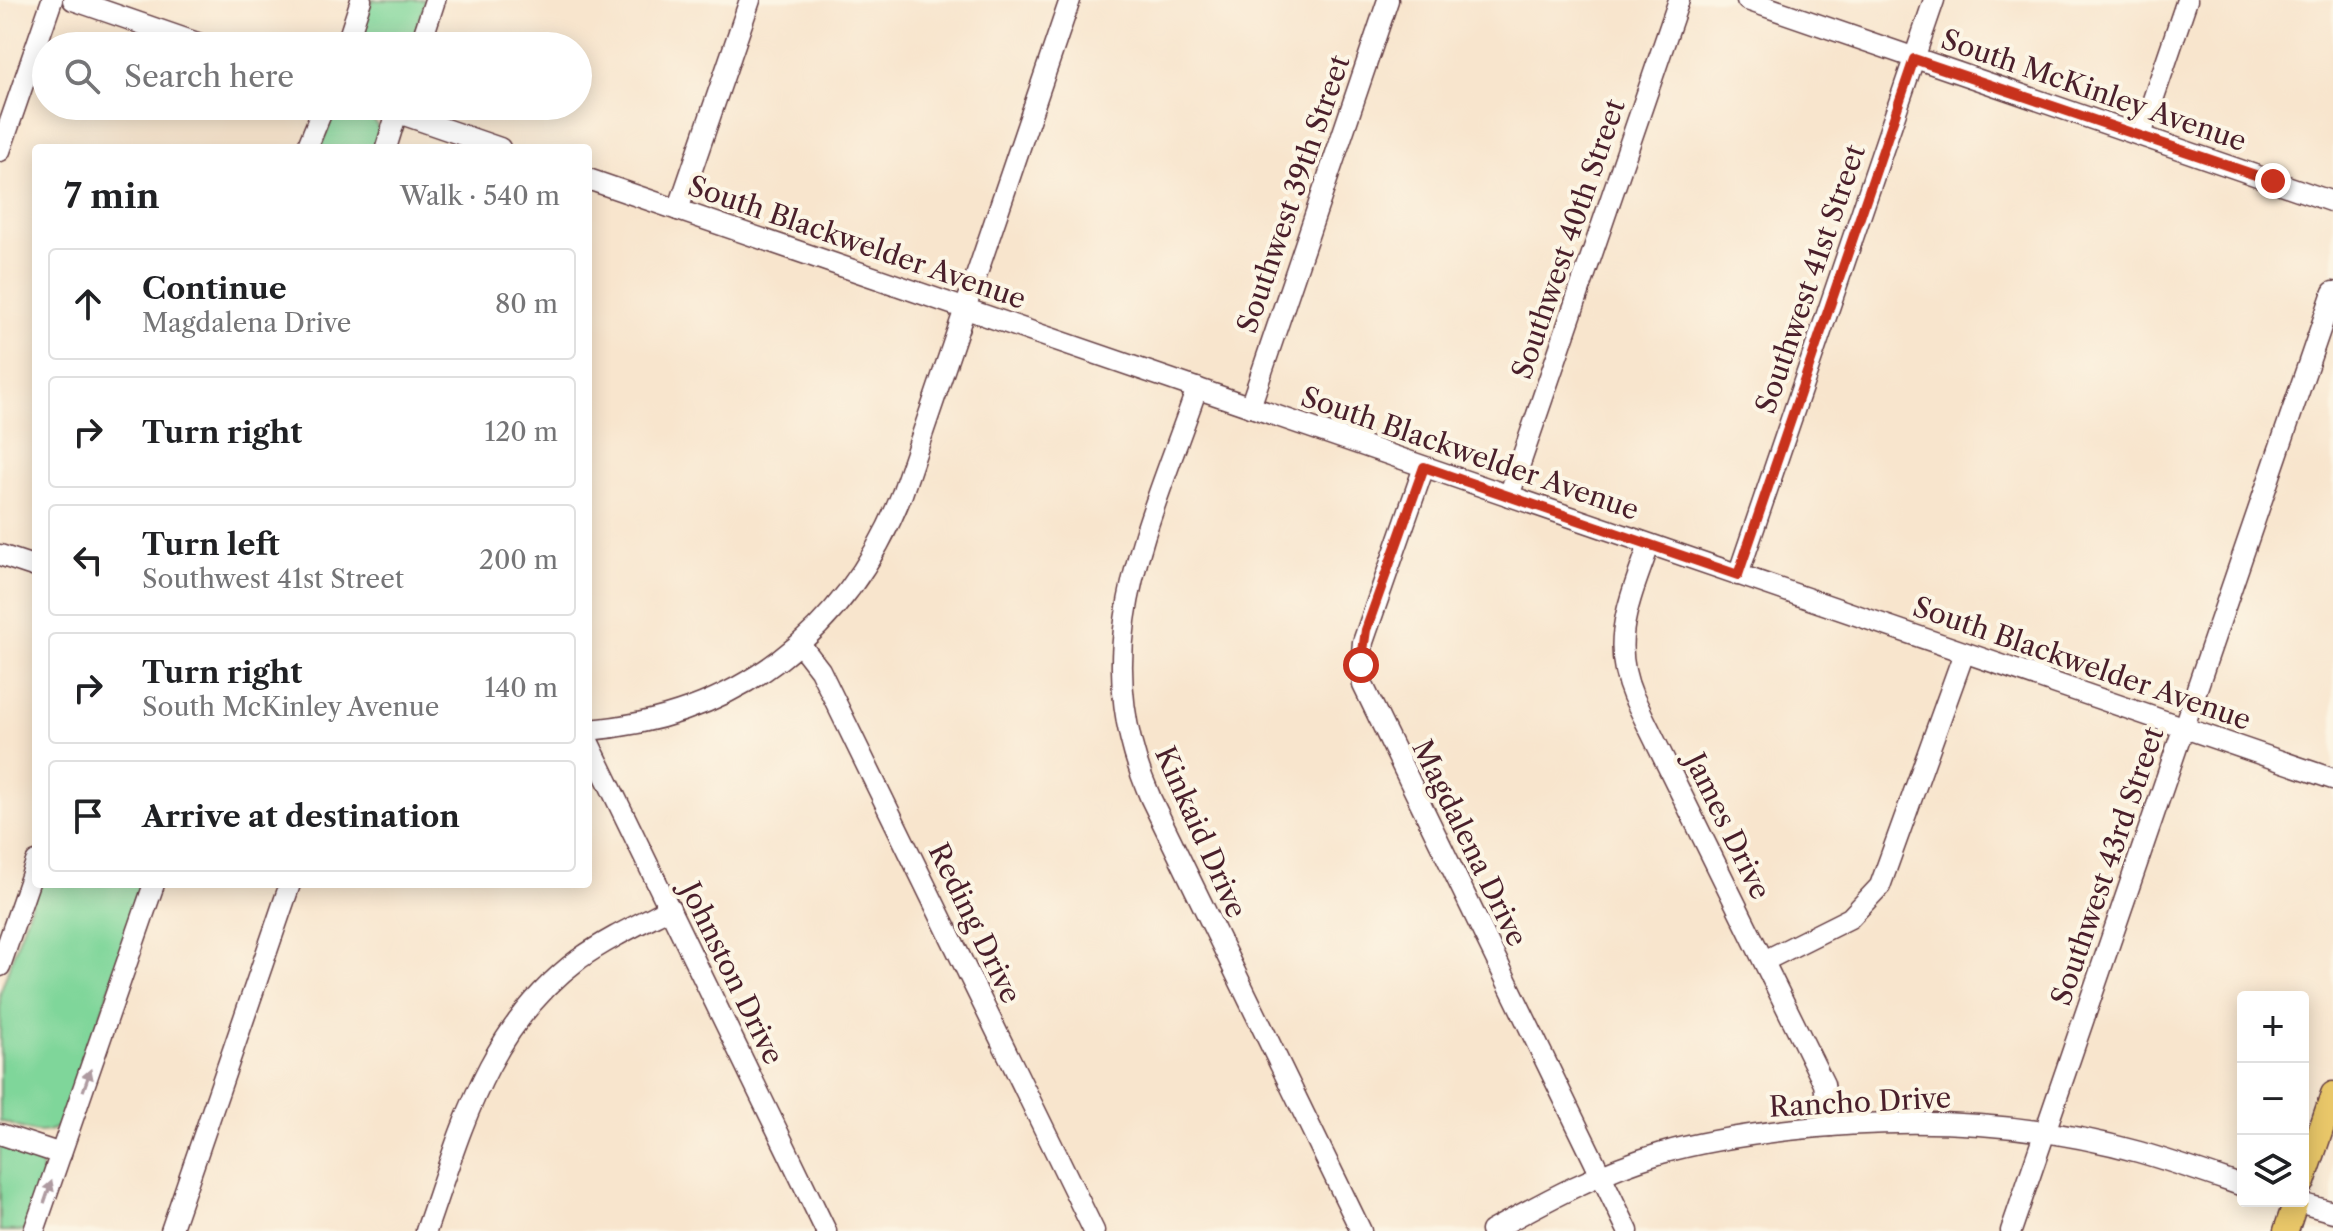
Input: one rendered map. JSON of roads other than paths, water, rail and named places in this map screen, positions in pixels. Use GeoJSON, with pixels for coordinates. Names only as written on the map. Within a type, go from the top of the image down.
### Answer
{"type":"FeatureCollection","features":[{"type":"Feature","properties":{"kind":"main road"},"geometry":{"type":"LineString","coordinates":[[2309,1164],[2333,1094]]}},
{"type":"Feature","properties":{"kind":"main road"},"geometry":{"type":"LineString","coordinates":[[2286,1231],[2293,1207]]}},
{"type":"Feature","properties":{"kind":"street"},"geometry":{"type":"LineString","coordinates":[[41,32],[52,0]]}},
{"type":"Feature","properties":{"kind":"street"},"geometry":{"type":"LineString","coordinates":[[76,0],[166,32]]}},
{"type":"Feature","properties":{"kind":"street"},"geometry":{"type":"LineString","coordinates":[[351,32],[361,0]]}},
{"type":"Feature","properties":{"kind":"street"},"geometry":{"type":"LineString","coordinates":[[425,32],[435,0]]}},
{"type":"Feature","properties":{"kind":"street"},"geometry":{"type":"LineString","coordinates":[[678,210],[750,0]]}},
{"type":"Feature","properties":{"kind":"street"},"geometry":{"type":"LineString","coordinates":[[592,729],[651,721],[707,703],[753,679],[800,644],[847,594],[883,537],[906,482],[1070,0]]}},
{"type":"Feature","properties":{"kind":"street","name":"Southwest 39th Street"},"geometry":{"type":"LineString","coordinates":[[1250,407],[1388,0]]}},
{"type":"Feature","properties":{"kind":"street","name":"Southwest 40th Street"},"geometry":{"type":"LineString","coordinates":[[1509,496],[1679,0]]}},
{"type":"Feature","properties":{"kind":"street","name":"South McKinley Avenue"},"geometry":{"type":"LineString","coordinates":[[1747,0],[2333,202]]}},
{"type":"Feature","properties":{"kind":"street","name":"Southwest 41st Street"},"geometry":{"type":"LineString","coordinates":[[1738,575],[1934,0]]}},
{"type":"Feature","properties":{"kind":"street"},"geometry":{"type":"LineString","coordinates":[[2141,135],[2187,0]]}},
{"type":"Feature","properties":{"kind":"street"},"geometry":{"type":"LineString","coordinates":[[0,151],[32,58]]}},
{"type":"Feature","properties":{"kind":"street"},"geometry":{"type":"LineString","coordinates":[[309,144],[318,120]]}},
{"type":"Feature","properties":{"kind":"street"},"geometry":{"type":"LineString","coordinates":[[386,144],[390,120]]}},
{"type":"Feature","properties":{"kind":"street"},"geometry":{"type":"LineString","coordinates":[[424,120],[489,144]]}},
{"type":"Feature","properties":{"kind":"street","name":"South Blackwelder Avenue"},"geometry":{"type":"LineString","coordinates":[[592,180],[2333,779]]}},
{"type":"Feature","properties":{"kind":"street","name":"Southwest 43rd Street"},"geometry":{"type":"LineString","coordinates":[[2011,1231],[2333,292]]}},
{"type":"Feature","properties":{"kind":"street","name":"Kinkaid Drive"},"geometry":{"type":"LineString","coordinates":[[1197,388],[1138,557],[1125,610],[1121,685],[1129,736],[1151,799],[1361,1231]]}},
{"type":"Feature","properties":{"kind":"street","name":"Magdalena Drive"},"geometry":{"type":"LineString","coordinates":[[1424,467],[1363,642],[1363,685],[1628,1231]]}},
{"type":"Feature","properties":{"kind":"street","name":"James Drive"},"geometry":{"type":"LineString","coordinates":[[1649,545],[1623,628],[1622,668],[1824,1084],[1830,1126]]}},
{"type":"Feature","properties":{"kind":"street"},"geometry":{"type":"LineString","coordinates":[[0,555],[32,566]]}},
{"type":"Feature","properties":{"kind":"street","name":"Reding Drive"},"geometry":{"type":"LineString","coordinates":[[800,644],[820,670],[1094,1231]]}},
{"type":"Feature","properties":{"kind":"street"},"geometry":{"type":"LineString","coordinates":[[1764,961],[1850,918],[1880,886],[1964,653]]}},
{"type":"Feature","properties":{"kind":"street","name":"Johnston Drive"},"geometry":{"type":"LineString","coordinates":[[592,749],[826,1231]]}},
{"type":"Feature","properties":{"kind":"street"},"geometry":{"type":"LineString","coordinates":[[0,966],[32,874]]}},
{"type":"Feature","properties":{"kind":"street"},"geometry":{"type":"LineString","coordinates":[[34,1231],[153,888]]}},
{"type":"Feature","properties":{"kind":"street"},"geometry":{"type":"LineString","coordinates":[[171,1231],[289,888]]}},
{"type":"Feature","properties":{"kind":"street"},"geometry":{"type":"LineString","coordinates":[[426,1231],[476,1089],[491,1059],[520,1018],[549,986],[584,956],[670,908]]}},
{"type":"Feature","properties":{"kind":"street","name":"Rancho Drive"},"geometry":{"type":"LineString","coordinates":[[1491,1231],[1601,1176],[1662,1153],[1743,1136],[1830,1126],[1914,1122],[2045,1132],[2137,1152],[2237,1184]]}},
{"type":"Feature","properties":{"kind":"street"},"geometry":{"type":"LineString","coordinates":[[0,1134],[61,1154]]}},
{"type":"Feature","properties":{"kind":"street"},"geometry":{"type":"LineString","coordinates":[[2309,1205],[2333,1212]]}}]}
